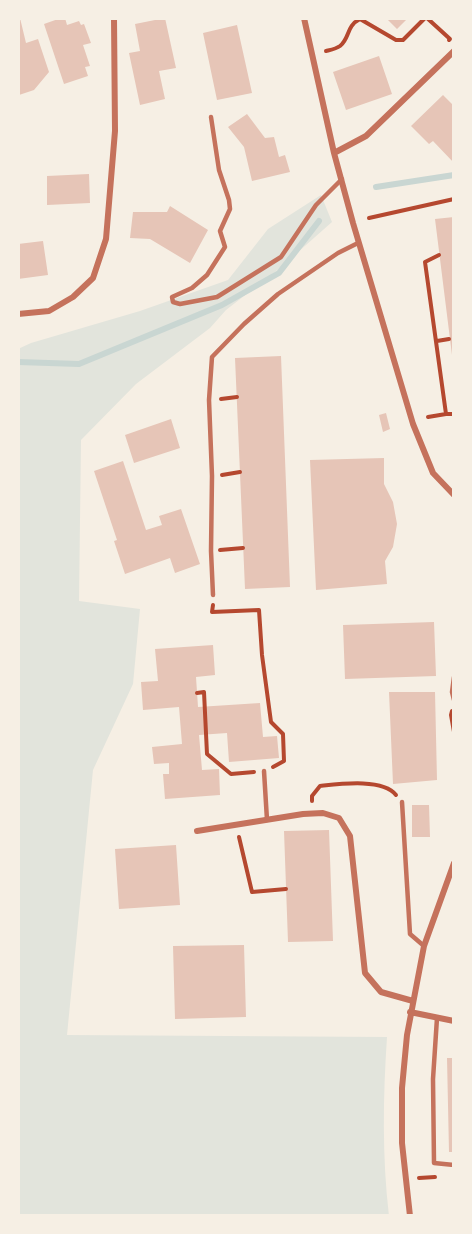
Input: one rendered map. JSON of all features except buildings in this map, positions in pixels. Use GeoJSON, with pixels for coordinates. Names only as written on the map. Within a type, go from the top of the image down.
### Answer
{"type":"FeatureCollection","features":[{"type":"Feature","properties":{"kind":"street"},"geometry":{"type":"LineString","coordinates":[[18,315],[49,311],[73,297],[93,278],[106,239],[114,131],[114,18]]}},
{"type":"Feature","properties":{"kind":"street"},"geometry":{"type":"LineString","coordinates":[[304,18],[334,153],[358,243],[419,440],[434,473],[454,495]]}},
{"type":"Feature","properties":{"kind":"street"},"geometry":{"type":"LineString","coordinates":[[334,153],[366,136],[454,51]]}},
{"type":"Feature","properties":{"kind":"street"},"geometry":{"type":"LineString","coordinates":[[197,831],[322,813],[339,818],[350,836],[365,973],[381,992],[413,1001]]}},
{"type":"Feature","properties":{"kind":"street"},"geometry":{"type":"LineString","coordinates":[[410,1216],[402,1143],[402,1088],[410,1012],[424,946],[454,863]]}},
{"type":"Feature","properties":{"kind":"street"},"geometry":{"type":"LineString","coordinates":[[410,1012],[454,1021]]}},
{"type":"Feature","properties":{"kind":"lane"},"geometry":{"type":"LineString","coordinates":[[211,117],[219,170],[230,208],[220,231],[225,247],[207,275],[192,288],[172,297],[173,302],[180,304],[218,297],[281,257],[316,205],[343,182]]}},
{"type":"Feature","properties":{"kind":"lane"},"geometry":{"type":"LineString","coordinates":[[213,595],[209,400],[212,357],[278,294],[338,253],[358,243]]}},
{"type":"Feature","properties":{"kind":"lane"},"geometry":{"type":"LineString","coordinates":[[454,677],[452,692],[454,700]]}},
{"type":"Feature","properties":{"kind":"lane"},"geometry":{"type":"LineString","coordinates":[[264,771],[267,820]]}},
{"type":"Feature","properties":{"kind":"lane"},"geometry":{"type":"LineString","coordinates":[[402,802],[410,934],[424,946]]}},
{"type":"Feature","properties":{"kind":"lane"},"geometry":{"type":"LineString","coordinates":[[436,1018],[433,1079],[434,1163],[454,1165]]}},
{"type":"Feature","properties":{"kind":"path"},"geometry":{"type":"LineString","coordinates":[[326,51],[339,47],[349,28],[360,19],[396,40],[403,40],[426,18],[450,39],[444,44]]}},
{"type":"Feature","properties":{"kind":"path"},"geometry":{"type":"LineString","coordinates":[[369,218],[454,200]]}},
{"type":"Feature","properties":{"kind":"path"},"geometry":{"type":"LineString","coordinates":[[439,255],[426,262],[446,414]]}},
{"type":"Feature","properties":{"kind":"path"},"geometry":{"type":"LineString","coordinates":[[437,341],[449,339]]}},
{"type":"Feature","properties":{"kind":"path"},"geometry":{"type":"LineString","coordinates":[[428,417],[454,414]]}},
{"type":"Feature","properties":{"kind":"path"},"geometry":{"type":"LineString","coordinates":[[211,551],[243,548]]}},
{"type":"Feature","properties":{"kind":"path"},"geometry":{"type":"LineString","coordinates":[[197,693],[204,692],[207,754],[231,774],[264,771],[284,761],[283,734],[271,722],[262,655],[259,610],[225,611]]}},
{"type":"Feature","properties":{"kind":"path"},"geometry":{"type":"LineString","coordinates":[[454,707],[451,715],[454,732]]}},
{"type":"Feature","properties":{"kind":"path"},"geometry":{"type":"LineString","coordinates":[[320,786],[361,783],[383,787],[394,791],[402,802]]}},
{"type":"Feature","properties":{"kind":"path"},"geometry":{"type":"LineString","coordinates":[[236,825],[252,892],[286,889]]}},
{"type":"Feature","properties":{"kind":"path"},"geometry":{"type":"LineString","coordinates":[[406,1179],[440,1176]]}},
{"type":"Feature","properties":{"kind":"shaded area"},"geometry":{"type":"Polygon","coordinates":[[[321,195],[332,222],[280,268],[226,310],[210,328],[136,384],[81,440],[79,601],[140,609],[133,684],[93,770],[67,1035],[387,1037],[384,1127],[389,1216],[18,1216],[18,349],[31,343],[140,311],[228,280],[268,229],[321,195]]]}},
{"type":"Feature","properties":{"kind":"waterway"},"geometry":{"type":"LineString","coordinates":[[376,187],[454,175]]}},
{"type":"Feature","properties":{"kind":"waterway"},"geometry":{"type":"LineString","coordinates":[[18,362],[79,364],[222,305],[279,273],[319,221]]}}]}
